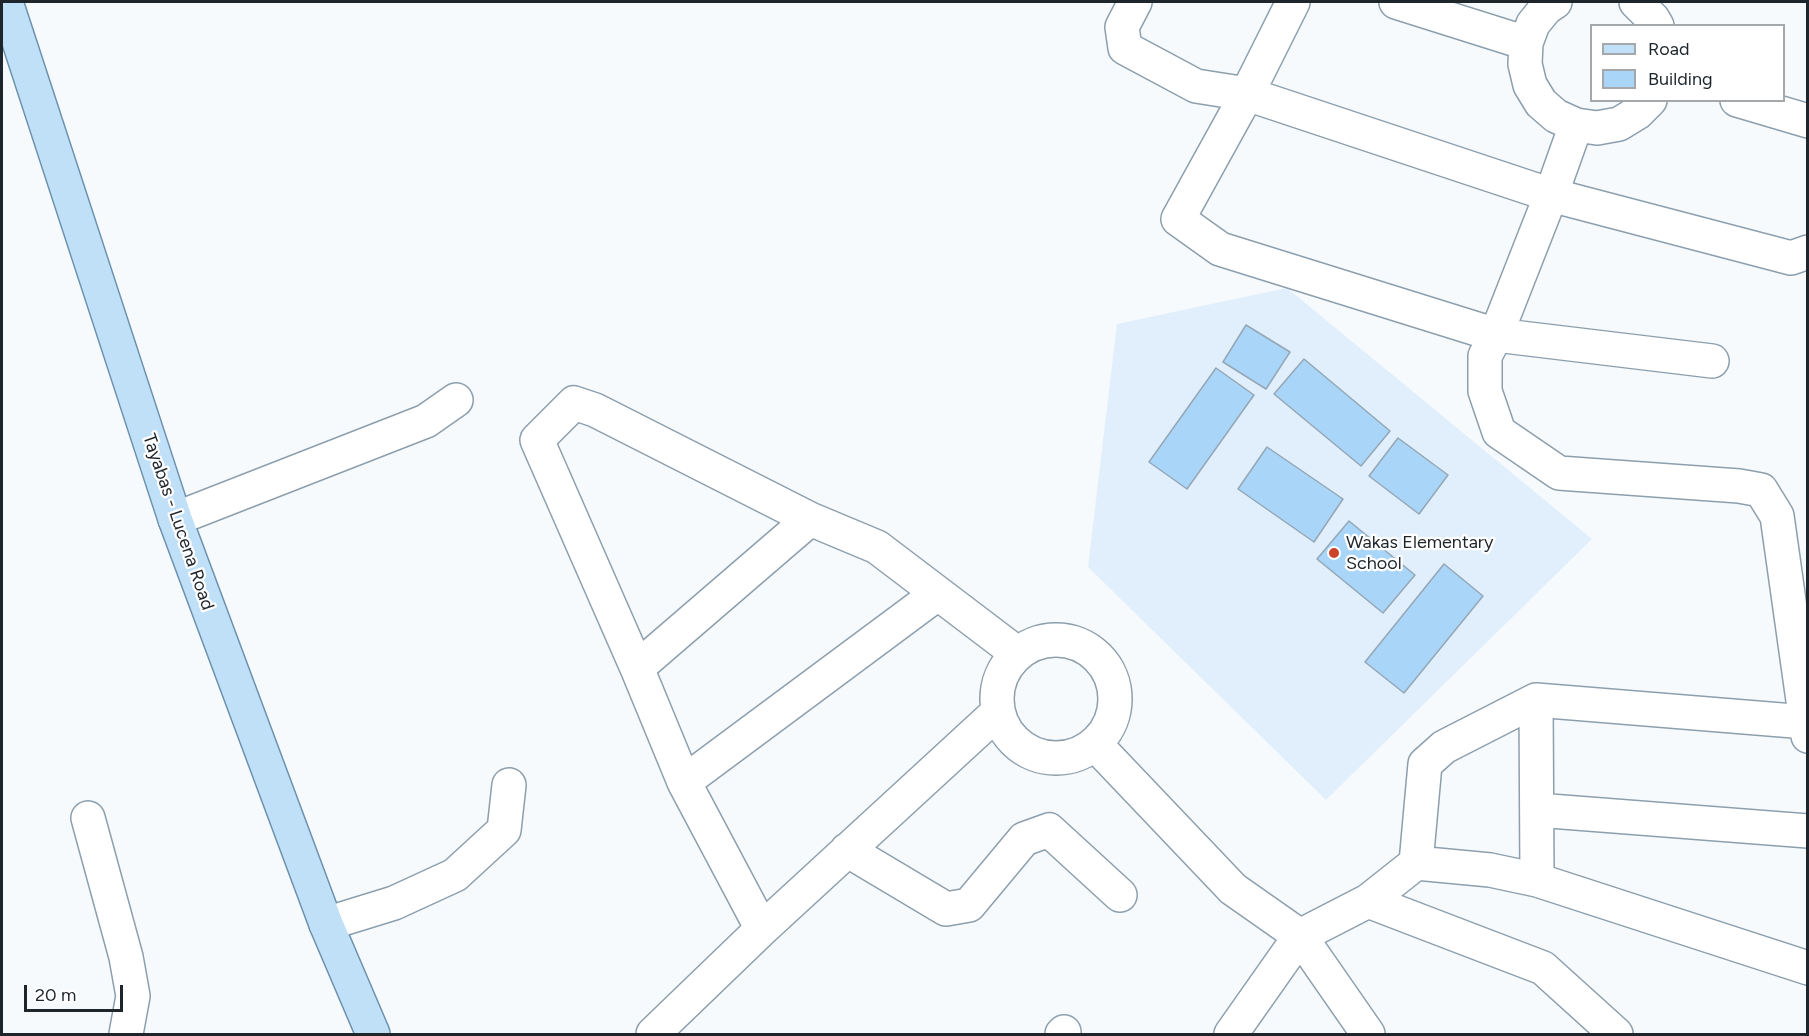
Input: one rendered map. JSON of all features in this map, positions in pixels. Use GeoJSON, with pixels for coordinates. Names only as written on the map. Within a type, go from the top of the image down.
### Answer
{"type":"FeatureCollection","features":[{"type":"Feature","properties":{"kind":"main road","name":"Tayabas - Lucena Road"},"geometry":{"type":"LineString","coordinates":[[6,2],[175,519],[326,924],[373,1035]]}},
{"type":"Feature","properties":{"kind":"street"},"geometry":{"type":"LineString","coordinates":[[1135,2],[1122,27],[1125,48],[1196,86],[1247,94],[1551,195],[1791,258],[1808,252]]}},
{"type":"Feature","properties":{"kind":"street"},"geometry":{"type":"LineString","coordinates":[[1293,2],[1247,94],[1178,219],[1220,249],[1496,335],[1712,361]]}},
{"type":"Feature","properties":{"kind":"street"},"geometry":{"type":"LineString","coordinates":[[1396,2],[1526,44]]}},
{"type":"Feature","properties":{"kind":"street"},"geometry":{"type":"LineString","coordinates":[[1555,2],[1546,8],[1533,24],[1526,44],[1525,64],[1530,85],[1541,103],[1556,116],[1576,125],[1597,128],[1619,124],[1637,113],[1648,102]]}},
{"type":"Feature","properties":{"kind":"street"},"geometry":{"type":"LineString","coordinates":[[1744,102],[1808,121]]}},
{"type":"Feature","properties":{"kind":"street"},"geometry":{"type":"LineString","coordinates":[[1416,863],[1425,764],[1444,747],[1536,700],[1807,729],[1777,516],[1761,490],[1739,486],[1558,473],[1499,432],[1485,391],[1485,356],[1496,335],[1576,125]]}},
{"type":"Feature","properties":{"kind":"street"},"geometry":{"type":"LineString","coordinates":[[175,519],[426,421],[456,400]]}},
{"type":"Feature","properties":{"kind":"street"},"geometry":{"type":"LineString","coordinates":[[762,929],[684,782],[637,668],[537,440],[574,403],[595,410],[810,519],[876,547],[1018,654]]}},
{"type":"Feature","properties":{"kind":"street"},"geometry":{"type":"LineString","coordinates":[[637,668],[810,519]]}},
{"type":"Feature","properties":{"kind":"street"},"geometry":{"type":"LineString","coordinates":[[684,782],[937,594]]}},
{"type":"Feature","properties":{"kind":"street"},"geometry":{"type":"LineString","coordinates":[[1056,640],[1076,644],[1094,654],[1107,669],[1114,688],[1114,708],[1108,728],[1095,744],[1078,754],[1058,758],[1038,756],[1020,746],[1005,731],[998,712],[997,696],[1000,680],[1018,654],[1036,644],[1056,640]]}},
{"type":"Feature","properties":{"kind":"street"},"geometry":{"type":"LineString","coordinates":[[1536,700],[1537,880]]}},
{"type":"Feature","properties":{"kind":"street"},"geometry":{"type":"LineString","coordinates":[[652,1035],[762,929],[998,712]]}},
{"type":"Feature","properties":{"kind":"street"},"geometry":{"type":"LineString","coordinates":[[1095,744],[1233,889],[1300,936],[1368,1035]]}},
{"type":"Feature","properties":{"kind":"street"},"geometry":{"type":"LineString","coordinates":[[326,924],[394,903],[455,875],[504,830],[509,785]]}},
{"type":"Feature","properties":{"kind":"street"},"geometry":{"type":"LineString","coordinates":[[1537,810],[1808,831]]}},
{"type":"Feature","properties":{"kind":"street"},"geometry":{"type":"LineString","coordinates":[[88,818],[126,957],[133,996],[126,1035]]}},
{"type":"Feature","properties":{"kind":"street"},"geometry":{"type":"LineString","coordinates":[[847,850],[946,909],[969,905],[1024,839],[1049,830],[1120,895]]}},
{"type":"Feature","properties":{"kind":"street"},"geometry":{"type":"LineString","coordinates":[[1231,1035],[1300,936],[1368,900],[1416,863],[1490,870],[1537,880],[1808,968]]}},
{"type":"Feature","properties":{"kind":"street"},"geometry":{"type":"LineString","coordinates":[[1368,900],[1543,968],[1616,1035]]}},
{"type":"Feature","properties":{"kind":"shaded area","name":"Wakas Elementary School"},"geometry":{"type":"Polygon","coordinates":[[[1287,288],[1592,539],[1326,800],[1088,567],[1117,324],[1287,288]]]}},
{"type":"Feature","properties":{"kind":"building"},"geometry":{"type":"Polygon","coordinates":[[[1246,325],[1290,352],[1266,389],[1223,362],[1246,325]]]}},
{"type":"Feature","properties":{"kind":"building"},"geometry":{"type":"Polygon","coordinates":[[[1304,359],[1390,431],[1361,466],[1274,394],[1304,359]]]}},
{"type":"Feature","properties":{"kind":"building"},"geometry":{"type":"Polygon","coordinates":[[[1216,368],[1254,395],[1187,489],[1149,462],[1216,368]]]}},
{"type":"Feature","properties":{"kind":"building"},"geometry":{"type":"Polygon","coordinates":[[[1398,438],[1448,475],[1419,514],[1369,476],[1398,438]]]}},
{"type":"Feature","properties":{"kind":"building"},"geometry":{"type":"Polygon","coordinates":[[[1267,447],[1343,499],[1314,542],[1238,489],[1267,447]]]}},
{"type":"Feature","properties":{"kind":"building"},"geometry":{"type":"Polygon","coordinates":[[[1349,521],[1415,575],[1383,613],[1317,559],[1349,521]]]}},
{"type":"Feature","properties":{"kind":"building"},"geometry":{"type":"Polygon","coordinates":[[[1444,564],[1483,596],[1404,693],[1365,662],[1444,564]]]}},
{"type":"Feature","properties":{"kind":"place","name":"Wakas Elementary School"},"geometry":{"type":"Point","coordinates":[1334,553]}}]}
